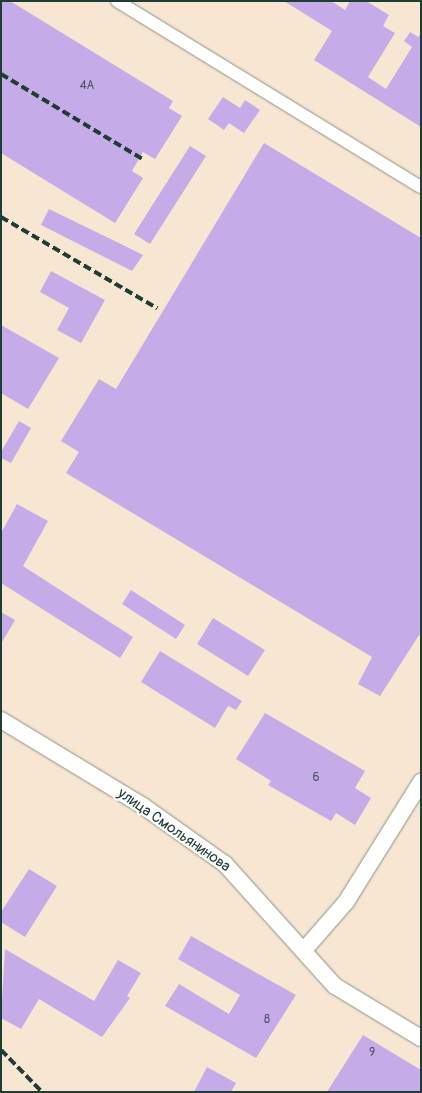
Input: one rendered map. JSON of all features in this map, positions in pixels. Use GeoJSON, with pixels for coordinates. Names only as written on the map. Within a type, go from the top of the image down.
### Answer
{"type":"FeatureCollection","features":[{"type":"Feature","properties":{"kind":"street"},"geometry":{"type":"LineString","coordinates":[[117,1],[421,187]]}},
{"type":"Feature","properties":{"kind":"street","name":"улица Смольянинова"},"geometry":{"type":"LineString","coordinates":[[1,720],[143,806],[225,864],[305,949],[335,986],[421,1038]]}},
{"type":"Feature","properties":{"kind":"street"},"geometry":{"type":"LineString","coordinates":[[305,949],[346,902],[421,782]]}},
{"type":"Feature","properties":{"kind":"building"},"geometry":{"type":"Polygon","coordinates":[[[1,1],[10,1],[173,101],[169,108],[182,116],[155,159],[143,152],[132,171],[143,178],[115,223],[1,153],[1,1]]]}},
{"type":"Feature","properties":{"kind":"building"},"geometry":{"type":"Polygon","coordinates":[[[284,1],[331,1],[345,10],[350,1],[366,1],[389,15],[383,26],[395,33],[368,77],[386,89],[412,47],[404,41],[410,32],[418,37],[421,33],[421,127],[314,60],[332,31],[284,1]]]}},
{"type":"Feature","properties":{"kind":"building"},"geometry":{"type":"Polygon","coordinates":[[[223,97],[240,108],[245,100],[260,110],[244,133],[229,123],[224,130],[208,119],[223,97]]]}},
{"type":"Feature","properties":{"kind":"building"},"geometry":{"type":"Polygon","coordinates":[[[264,143],[421,238],[421,632],[380,696],[358,684],[372,657],[66,473],[79,452],[61,441],[99,379],[116,389],[264,143]]]}},
{"type":"Feature","properties":{"kind":"building"},"geometry":{"type":"Polygon","coordinates":[[[190,146],[206,156],[150,244],[134,234],[190,146]]]}},
{"type":"Feature","properties":{"kind":"building"},"geometry":{"type":"Polygon","coordinates":[[[49,209],[143,255],[132,271],[41,225],[49,209]]]}},
{"type":"Feature","properties":{"kind":"building"},"geometry":{"type":"Polygon","coordinates":[[[51,271],[105,300],[81,343],[57,330],[69,308],[40,292],[51,271]]]}},
{"type":"Feature","properties":{"kind":"building"},"geometry":{"type":"Polygon","coordinates":[[[1,325],[59,358],[28,409],[1,393],[1,325]]]}},
{"type":"Feature","properties":{"kind":"building"},"geometry":{"type":"Polygon","coordinates":[[[19,421],[31,428],[11,463],[1,458],[1,452],[19,421]]]}},
{"type":"Feature","properties":{"kind":"building"},"geometry":{"type":"Polygon","coordinates":[[[17,504],[48,521],[23,566],[133,637],[120,658],[1,583],[1,533],[17,504]]]}},
{"type":"Feature","properties":{"kind":"building"},"geometry":{"type":"Polygon","coordinates":[[[131,590],[185,625],[176,639],[122,604],[131,590]]]}},
{"type":"Feature","properties":{"kind":"building"},"geometry":{"type":"Polygon","coordinates":[[[1,612],[15,620],[1,644],[1,612]]]}},
{"type":"Feature","properties":{"kind":"building"},"geometry":{"type":"Polygon","coordinates":[[[213,618],[265,650],[248,676],[197,644],[213,618]]]}},
{"type":"Feature","properties":{"kind":"building"},"geometry":{"type":"Polygon","coordinates":[[[160,651],[242,701],[236,710],[228,706],[215,728],[141,682],[160,651]]]}},
{"type":"Feature","properties":{"kind":"building"},"geometry":{"type":"Polygon","coordinates":[[[265,713],[365,771],[355,788],[371,798],[355,825],[336,813],[331,821],[268,785],[271,781],[236,759],[265,713]]]}},
{"type":"Feature","properties":{"kind":"building"},"geometry":{"type":"Polygon","coordinates":[[[29,869],[57,886],[25,937],[1,922],[1,912],[29,869]]]}},
{"type":"Feature","properties":{"kind":"building"},"geometry":{"type":"Polygon","coordinates":[[[191,936],[296,995],[256,1058],[165,1006],[179,984],[229,1014],[240,995],[178,959],[191,936]]]}},
{"type":"Feature","properties":{"kind":"building"},"geometry":{"type":"Polygon","coordinates":[[[5,949],[94,1001],[118,960],[141,973],[127,996],[130,998],[102,1037],[39,999],[21,1029],[1,1018],[5,949]]]}},
{"type":"Feature","properties":{"kind":"building"},"geometry":{"type":"Polygon","coordinates":[[[363,1035],[421,1070],[421,1092],[327,1092],[363,1035]]]}},
{"type":"Feature","properties":{"kind":"building"},"geometry":{"type":"Polygon","coordinates":[[[207,1067],[236,1083],[231,1092],[194,1092],[207,1067]]]}},
{"type":"Feature","properties":{"kind":"railway"},"geometry":{"type":"LineString","coordinates":[[1,74],[144,160]]}},
{"type":"Feature","properties":{"kind":"railway"},"geometry":{"type":"LineString","coordinates":[[1,217],[157,308]]}},
{"type":"Feature","properties":{"kind":"railway"},"geometry":{"type":"LineString","coordinates":[[1,1050],[42,1092]]}}]}
